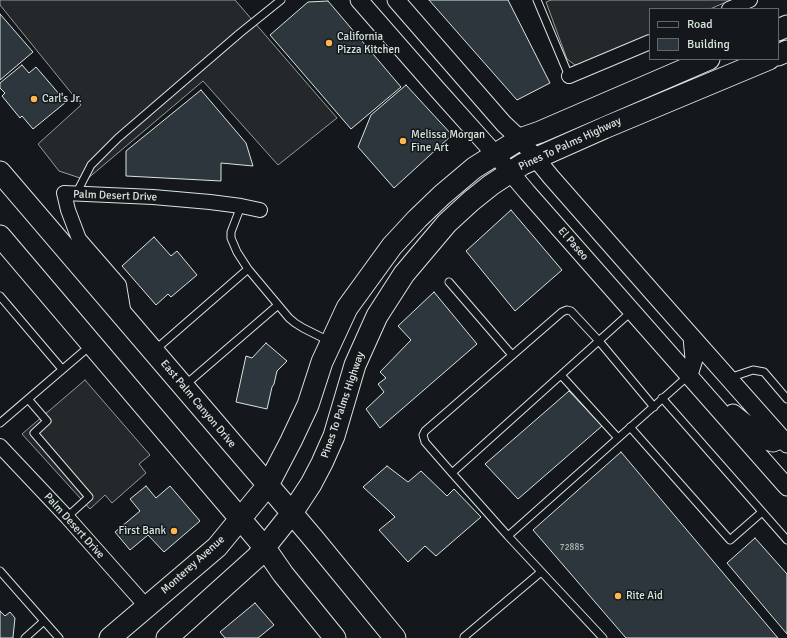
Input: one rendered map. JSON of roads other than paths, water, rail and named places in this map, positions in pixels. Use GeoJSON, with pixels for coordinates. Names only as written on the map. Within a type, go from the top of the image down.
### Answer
{"type":"FeatureCollection","features":[{"type":"Feature","properties":{"kind":"main road"},"geometry":{"type":"LineString","coordinates":[[779,51],[783,34]]}},
{"type":"Feature","properties":{"kind":"main road","name":"Pines To Palms Highway"},"geometry":{"type":"LineString","coordinates":[[268,485],[308,405],[322,362],[347,308],[392,246],[417,219],[442,195],[474,168],[520,139],[540,132],[706,60]]}},
{"type":"Feature","properties":{"kind":"main road","name":"Pines To Palms Highway"},"geometry":{"type":"LineString","coordinates":[[292,513],[311,484],[334,436],[355,365],[377,316],[404,274],[456,214],[491,185],[523,165],[557,148],[767,60]]}},
{"type":"Feature","properties":{"kind":"main road","name":"East Palm Canyon Drive"},"geometry":{"type":"LineString","coordinates":[[0,172],[292,513],[394,638]]}},
{"type":"Feature","properties":{"kind":"main road"},"geometry":{"type":"LineString","coordinates":[[0,236],[265,548],[283,574],[335,638]]}},
{"type":"Feature","properties":{"kind":"main road","name":"Monterey Avenue"},"geometry":{"type":"LineString","coordinates":[[110,638],[217,546],[268,485]]}},
{"type":"Feature","properties":{"kind":"main road"},"geometry":{"type":"LineString","coordinates":[[167,638],[248,566],[265,548],[292,513]]}},
{"type":"Feature","properties":{"kind":"street"},"geometry":{"type":"LineString","coordinates":[[359,0],[496,154],[506,154],[520,161],[546,187],[617,268],[660,301],[692,336],[729,378],[786,440],[773,443],[763,440],[748,425],[725,407],[702,383],[691,378],[694,359],[692,336]]}},
{"type":"Feature","properties":{"kind":"street","name":"El Paseo"},"geometry":{"type":"LineString","coordinates":[[396,0],[504,124],[520,139],[523,165],[632,311],[787,487]]}},
{"type":"Feature","properties":{"kind":"street"},"geometry":{"type":"LineString","coordinates":[[731,8],[750,0]]}},
{"type":"Feature","properties":{"kind":"street"},"geometry":{"type":"LineString","coordinates":[[569,76],[649,42]]}},
{"type":"Feature","properties":{"kind":"street","name":"Palm Desert Drive"},"geometry":{"type":"LineString","coordinates":[[125,319],[119,285],[79,239],[68,210],[70,194],[153,197],[210,202],[260,210]]}},
{"type":"Feature","properties":{"kind":"street","name":"Palm Desert Drive"},"geometry":{"type":"LineString","coordinates":[[0,446],[67,517],[146,606]]}},
{"type":"Feature","properties":{"kind":"lane"},"geometry":{"type":"LineString","coordinates":[[70,194],[91,165],[118,138],[234,38],[281,0]]}},
{"type":"Feature","properties":{"kind":"lane"},"geometry":{"type":"LineString","coordinates":[[537,0],[569,76]]}},
{"type":"Feature","properties":{"kind":"lane"},"geometry":{"type":"LineString","coordinates":[[241,206],[231,232],[231,238],[237,252],[248,269],[289,318],[303,328],[332,342]]}},
{"type":"Feature","properties":{"kind":"lane"},"geometry":{"type":"LineString","coordinates":[[153,351],[248,269]]}},
{"type":"Feature","properties":{"kind":"lane"},"geometry":{"type":"LineString","coordinates":[[449,282],[512,355]]}},
{"type":"Feature","properties":{"kind":"lane"},"geometry":{"type":"LineString","coordinates":[[0,296],[62,369]]}},
{"type":"Feature","properties":{"kind":"lane"},"geometry":{"type":"LineString","coordinates":[[183,387],[278,305]]}},
{"type":"Feature","properties":{"kind":"lane"},"geometry":{"type":"LineString","coordinates":[[603,638],[508,536],[452,473],[425,442],[423,435],[425,431],[512,355],[562,312],[567,310],[571,311],[598,341],[654,407]]}},
{"type":"Feature","properties":{"kind":"lane"},"geometry":{"type":"LineString","coordinates":[[452,473],[632,311]]}},
{"type":"Feature","properties":{"kind":"lane"},"geometry":{"type":"LineString","coordinates":[[0,423],[92,345]]}},
{"type":"Feature","properties":{"kind":"lane"},"geometry":{"type":"LineString","coordinates":[[729,378],[753,370],[764,372],[787,399]]}},
{"type":"Feature","properties":{"kind":"lane"},"geometry":{"type":"LineString","coordinates":[[561,375],[618,438]]}},
{"type":"Feature","properties":{"kind":"lane"},"geometry":{"type":"LineString","coordinates":[[508,536],[654,407],[662,398],[691,378]]}},
{"type":"Feature","properties":{"kind":"lane"},"geometry":{"type":"LineString","coordinates":[[662,398],[787,540]]}},
{"type":"Feature","properties":{"kind":"lane"},"geometry":{"type":"LineString","coordinates":[[28,399],[47,421],[34,433],[89,497],[67,517]]}},
{"type":"Feature","properties":{"kind":"lane"},"geometry":{"type":"LineString","coordinates":[[630,427],[730,540],[762,512]]}},
{"type":"Feature","properties":{"kind":"lane"},"geometry":{"type":"LineString","coordinates":[[0,570],[59,638]]}},
{"type":"Feature","properties":{"kind":"lane"},"geometry":{"type":"LineString","coordinates":[[465,638],[464,637],[541,572]]}},
{"type":"Feature","properties":{"kind":"lane"},"geometry":{"type":"LineString","coordinates":[[25,638],[44,621]]}},
{"type":"Feature","properties":{"kind":"place","name":"California Pizza Kitchen"},"geometry":{"type":"Point","coordinates":[329,43]}},
{"type":"Feature","properties":{"kind":"place","name":"Carl's Jr."},"geometry":{"type":"Point","coordinates":[34,99]}},
{"type":"Feature","properties":{"kind":"place","name":"Melissa Morgan Fine Art"},"geometry":{"type":"Point","coordinates":[403,141]}},
{"type":"Feature","properties":{"kind":"place","name":"First Bank"},"geometry":{"type":"Point","coordinates":[174,531]}},
{"type":"Feature","properties":{"kind":"place","name":"Rite Aid"},"geometry":{"type":"Point","coordinates":[618,596]}}]}
